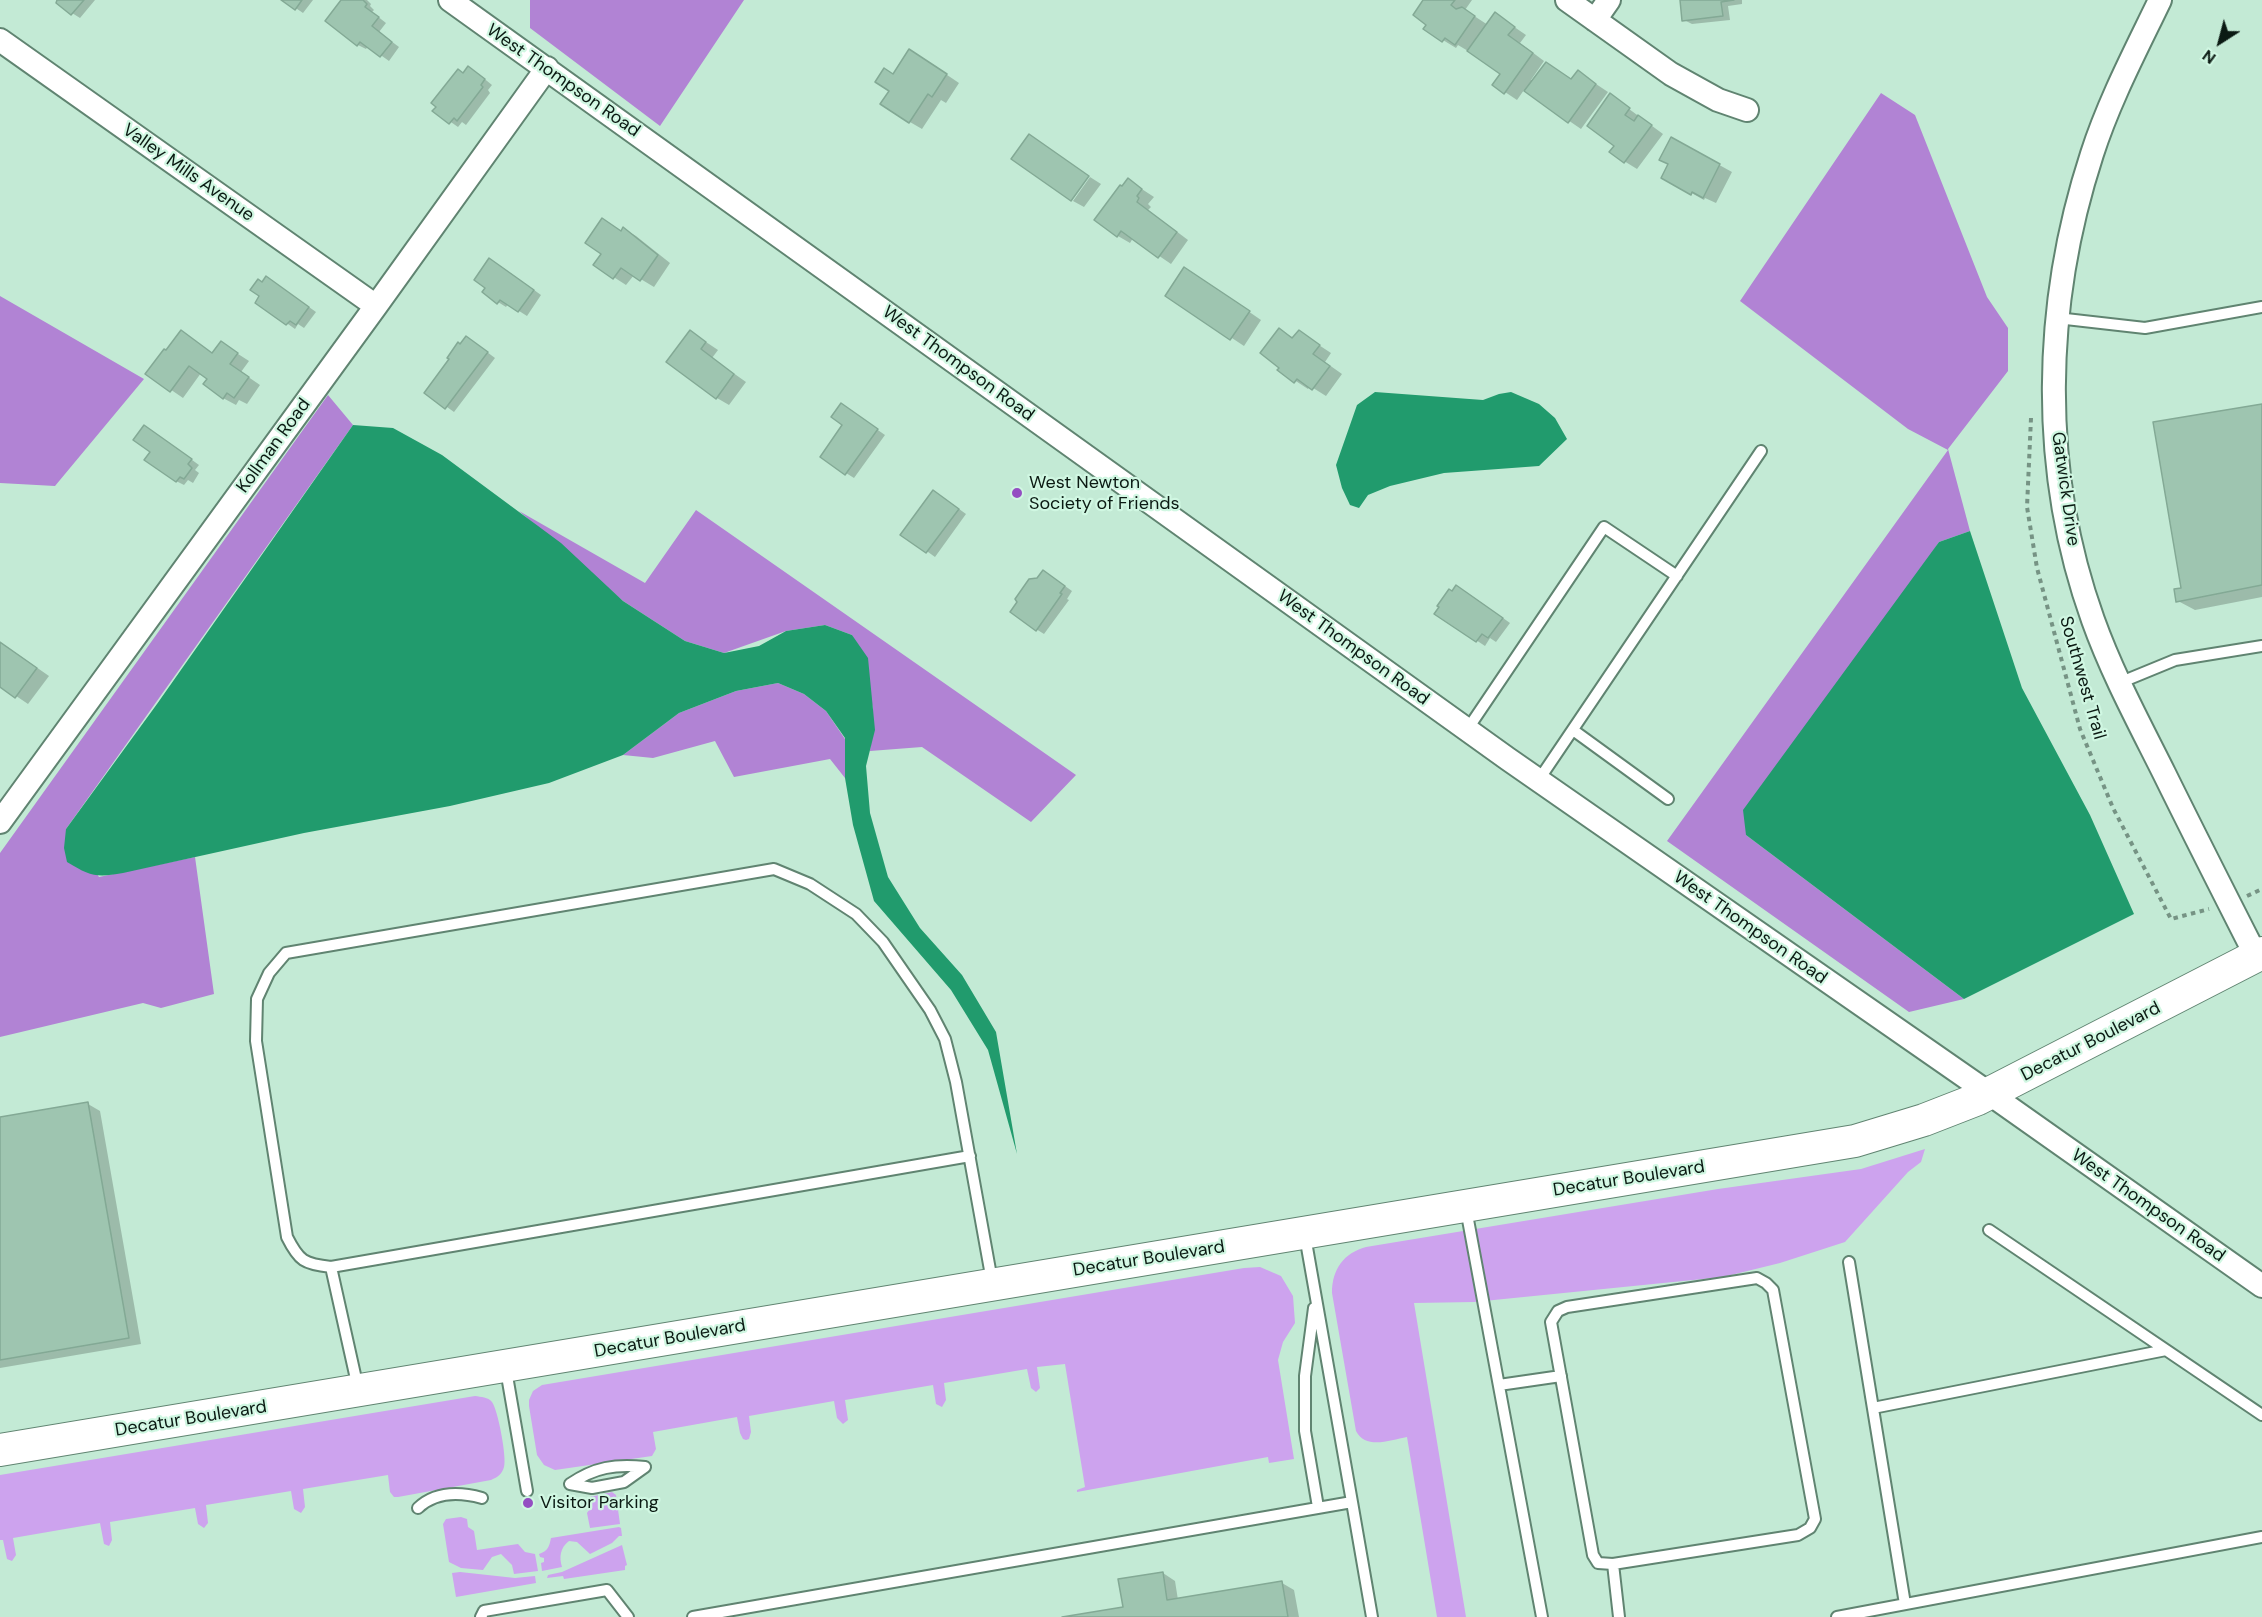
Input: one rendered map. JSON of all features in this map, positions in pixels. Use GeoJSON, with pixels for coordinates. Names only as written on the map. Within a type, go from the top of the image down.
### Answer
{"type":"FeatureCollection","features":[{"type":"Feature","properties":{"kind":"street","name":"West Thompson Road"},"geometry":{"type":"LineString","coordinates":[[450,0],[1538,781],[1990,1094],[2262,1286]]}},
{"type":"Feature","properties":{"kind":"street"},"geometry":{"type":"LineString","coordinates":[[1567,0],[1700,92],[1747,110]]}},
{"type":"Feature","properties":{"kind":"street"},"geometry":{"type":"LineString","coordinates":[[1595,20],[1609,0]]}},
{"type":"Feature","properties":{"kind":"street","name":"Gatwick Drive"},"geometry":{"type":"LineString","coordinates":[[2160,0],[2115,96],[2093,152],[2067,246],[2057,318],[2054,400],[2061,494],[2079,578],[2119,683],[2230,904],[2259,954]]}},
{"type":"Feature","properties":{"kind":"street","name":"Valley Mills Avenue"},"geometry":{"type":"LineString","coordinates":[[0,40],[376,306]]}},
{"type":"Feature","properties":{"kind":"street","name":"Kollman Road"},"geometry":{"type":"LineString","coordinates":[[0,822],[547,68]]}},
{"type":"Feature","properties":{"kind":"street","name":"Decatur Boulevard"},"geometry":{"type":"LineString","coordinates":[[0,1450],[1855,1142],[1924,1120],[1990,1094],[2259,954]]}},
{"type":"Feature","properties":{"kind":"lane"},"geometry":{"type":"LineString","coordinates":[[2057,318],[2145,328],[2262,307]]}},
{"type":"Feature","properties":{"kind":"lane"},"geometry":{"type":"LineString","coordinates":[[1538,781],[1761,451]]}},
{"type":"Feature","properties":{"kind":"lane"},"geometry":{"type":"LineString","coordinates":[[1467,730],[1604,527],[1677,576]]}},
{"type":"Feature","properties":{"kind":"lane"},"geometry":{"type":"LineString","coordinates":[[2119,683],[2175,660],[2262,646]]}},
{"type":"Feature","properties":{"kind":"lane"},"geometry":{"type":"LineString","coordinates":[[1573,730],[1668,799]]}},
{"type":"Feature","properties":{"kind":"lane"},"geometry":{"type":"LineString","coordinates":[[970,1156],[331,1267],[316,1265],[297,1256],[287,1237],[256,1041],[257,999],[269,973],[286,953],[774,869],[810,884],[856,914],[883,942],[930,1010],[945,1039],[956,1082],[970,1156],[993,1285]]}},
{"type":"Feature","properties":{"kind":"lane"},"geometry":{"type":"LineString","coordinates":[[1466,1206],[1542,1617]]}},
{"type":"Feature","properties":{"kind":"lane"},"geometry":{"type":"LineString","coordinates":[[1989,1230],[2262,1415]]}},
{"type":"Feature","properties":{"kind":"lane"},"geometry":{"type":"LineString","coordinates":[[1305,1233],[1372,1617]]}},
{"type":"Feature","properties":{"kind":"lane"},"geometry":{"type":"LineString","coordinates":[[1849,1262],[1905,1604]]}},
{"type":"Feature","properties":{"kind":"lane"},"geometry":{"type":"LineString","coordinates":[[331,1267],[359,1390]]}},
{"type":"Feature","properties":{"kind":"lane"},"geometry":{"type":"LineString","coordinates":[[1757,1278],[1766,1282],[1773,1290],[1815,1519],[1810,1528],[1798,1535],[1612,1564],[1598,1563],[1593,1555],[1551,1322],[1558,1311],[1567,1307],[1757,1278]]}},
{"type":"Feature","properties":{"kind":"lane"},"geometry":{"type":"LineString","coordinates":[[1315,1295],[1305,1376],[1305,1431],[1318,1507]]}},
{"type":"Feature","properties":{"kind":"lane"},"geometry":{"type":"LineString","coordinates":[[1872,1408],[2166,1350]]}},
{"type":"Feature","properties":{"kind":"lane"},"geometry":{"type":"LineString","coordinates":[[506,1366],[527,1491]]}},
{"type":"Feature","properties":{"kind":"lane"},"geometry":{"type":"LineString","coordinates":[[1499,1385],[1561,1376]]}},
{"type":"Feature","properties":{"kind":"lane"},"geometry":{"type":"LineString","coordinates":[[621,1465],[645,1467],[624,1482],[591,1488],[570,1484],[588,1472],[621,1465]]}},
{"type":"Feature","properties":{"kind":"lane"},"geometry":{"type":"LineString","coordinates":[[418,1508],[428,1498],[460,1492],[482,1498]]}},
{"type":"Feature","properties":{"kind":"lane"},"geometry":{"type":"LineString","coordinates":[[693,1617],[1352,1502]]}},
{"type":"Feature","properties":{"kind":"lane"},"geometry":{"type":"LineString","coordinates":[[1837,1617],[2262,1537]]}},
{"type":"Feature","properties":{"kind":"lane"},"geometry":{"type":"LineString","coordinates":[[1612,1564],[1619,1617]]}},
{"type":"Feature","properties":{"kind":"lane"},"geometry":{"type":"LineString","coordinates":[[481,1617],[483,1611],[607,1590],[628,1617]]}},
{"type":"Feature","properties":{"kind":"path","name":"Southwest Trail"},"geometry":{"type":"LineString","coordinates":[[2031,413],[2027,507],[2037,568],[2080,729],[2113,808],[2171,919],[2230,904]]}},
{"type":"Feature","properties":{"kind":"shaded area"},"geometry":{"type":"Polygon","coordinates":[[[530,0],[744,0],[660,126],[530,28],[530,0]]]}},
{"type":"Feature","properties":{"kind":"shaded area"},"geometry":{"type":"Polygon","coordinates":[[[1881,93],[1915,115],[1987,297],[2008,328],[2008,371],[1948,449],[1970,531],[1939,542],[1746,835],[1964,999],[1909,1012],[1667,841],[1948,450],[1908,429],[1740,301],[1881,93]]]}},
{"type":"Feature","properties":{"kind":"shaded area"},"geometry":{"type":"Polygon","coordinates":[[[0,296],[144,379],[55,486],[0,483],[0,296]]]}},
{"type":"Feature","properties":{"kind":"shaded area"},"geometry":{"type":"Polygon","coordinates":[[[1375,392],[1483,400],[1511,392],[1539,404],[1555,418],[1567,439],[1539,466],[1444,473],[1390,486],[1368,495],[1359,508],[1350,505],[1342,488],[1336,465],[1357,405],[1375,392]]]}},
{"type":"Feature","properties":{"kind":"shaded area"},"geometry":{"type":"Polygon","coordinates":[[[328,395],[353,425],[66,829],[99,877],[195,857],[214,994],[161,1008],[143,1003],[0,1037],[0,853],[328,395]]]}},
{"type":"Feature","properties":{"kind":"shaded area"},"geometry":{"type":"Polygon","coordinates":[[[353,425],[393,428],[442,455],[561,543],[623,601],[685,641],[724,653],[759,646],[786,631],[825,625],[852,635],[868,658],[875,730],[866,766],[870,813],[888,877],[920,928],[962,975],[996,1032],[1017,1154],[988,1050],[951,990],[874,901],[853,825],[845,778],[845,738],[826,711],[804,694],[778,683],[736,691],[679,713],[623,755],[549,783],[450,806],[304,833],[114,875],[94,875],[67,862],[64,848],[66,829],[353,425]]]}},
{"type":"Feature","properties":{"kind":"shaded area"},"geometry":{"type":"Polygon","coordinates":[[[696,510],[1076,775],[1031,822],[922,747],[870,751],[873,708],[852,635],[825,625],[786,631],[724,653],[685,641],[623,601],[519,511],[645,583],[696,510]]]}},
{"type":"Feature","properties":{"kind":"shaded area"},"geometry":{"type":"Polygon","coordinates":[[[1970,531],[2022,688],[2090,815],[2134,914],[1964,999],[1746,835],[1743,810],[1939,542],[1970,531]]]}},
{"type":"Feature","properties":{"kind":"shaded area"},"geometry":{"type":"Polygon","coordinates":[[[778,683],[804,694],[826,711],[845,739],[845,778],[830,759],[734,777],[715,741],[653,758],[623,755],[679,713],[736,691],[778,683]]]}},
{"type":"Feature","properties":{"kind":"shaded area"},"geometry":{"type":"Polygon","coordinates":[[[1925,1149],[1921,1162],[1908,1172],[1845,1242],[1780,1263],[1723,1277],[1474,1302],[1414,1303],[1466,1617],[1437,1617],[1407,1437],[1372,1442],[1360,1437],[1356,1431],[1332,1293],[1337,1269],[1351,1253],[1366,1247],[1718,1189],[1861,1169],[1925,1149]]]}},
{"type":"Feature","properties":{"kind":"shaded area"},"geometry":{"type":"Polygon","coordinates":[[[1260,1267],[1281,1276],[1293,1296],[1295,1323],[1283,1342],[1278,1360],[1294,1459],[1269,1463],[1268,1457],[1077,1492],[1085,1487],[1065,1364],[1037,1367],[1040,1388],[1036,1392],[1031,1388],[1027,1369],[944,1383],[946,1400],[942,1407],[936,1404],[933,1385],[845,1400],[848,1420],[843,1424],[837,1418],[834,1401],[749,1416],[751,1432],[749,1439],[746,1440],[740,1433],[737,1417],[653,1432],[656,1449],[652,1456],[555,1470],[544,1465],[537,1455],[529,1400],[533,1391],[542,1385],[1260,1267]]]}},
{"type":"Feature","properties":{"kind":"shaded area"},"geometry":{"type":"Polygon","coordinates":[[[475,1396],[492,1402],[501,1434],[504,1467],[499,1475],[491,1480],[398,1497],[394,1497],[390,1492],[388,1475],[303,1489],[305,1507],[301,1513],[294,1509],[291,1491],[206,1505],[208,1523],[204,1528],[198,1524],[195,1508],[110,1522],[112,1540],[109,1546],[104,1544],[100,1523],[13,1538],[16,1555],[12,1561],[7,1559],[3,1540],[0,1540],[0,1475],[475,1396]]]}},
{"type":"Feature","properties":{"kind":"shaded area"},"geometry":{"type":"Polygon","coordinates":[[[612,1492],[616,1495],[620,1524],[590,1528],[587,1513],[591,1507],[590,1497],[612,1492]]]}},
{"type":"Feature","properties":{"kind":"shaded area"},"geometry":{"type":"Polygon","coordinates":[[[461,1517],[467,1519],[468,1527],[474,1531],[477,1550],[518,1544],[525,1552],[535,1554],[538,1571],[514,1574],[512,1565],[501,1554],[492,1557],[483,1570],[461,1568],[449,1562],[443,1524],[446,1519],[461,1517]]]}},
{"type":"Feature","properties":{"kind":"shaded area"},"geometry":{"type":"Polygon","coordinates":[[[619,1527],[622,1536],[590,1554],[577,1542],[569,1541],[561,1553],[562,1567],[542,1571],[541,1563],[544,1562],[544,1558],[539,1554],[548,1548],[551,1538],[619,1527]]]}},
{"type":"Feature","properties":{"kind":"shaded area"},"geometry":{"type":"Polygon","coordinates":[[[622,1545],[627,1565],[625,1570],[564,1579],[563,1576],[547,1578],[548,1575],[562,1572],[622,1545]]]}},
{"type":"Feature","properties":{"kind":"shaded area"},"geometry":{"type":"Polygon","coordinates":[[[452,1573],[515,1578],[535,1576],[536,1583],[456,1597],[452,1573]]]}},
{"type":"Feature","properties":{"kind":"building"},"geometry":{"type":"Polygon","coordinates":[[[57,0],[84,0],[71,15],[56,3],[57,0]]]}},
{"type":"Feature","properties":{"kind":"building"},"geometry":{"type":"Polygon","coordinates":[[[281,0],[302,0],[295,10],[281,0]]]}},
{"type":"Feature","properties":{"kind":"building"},"geometry":{"type":"Polygon","coordinates":[[[341,0],[363,0],[367,4],[365,7],[379,17],[372,26],[392,42],[380,57],[360,42],[357,46],[325,21],[341,0]]]}},
{"type":"Feature","properties":{"kind":"building"},"geometry":{"type":"Polygon","coordinates":[[[1423,0],[1455,0],[1451,5],[1456,9],[1462,7],[1475,16],[1455,45],[1445,38],[1442,42],[1423,29],[1426,25],[1413,15],[1423,0]]]}},
{"type":"Feature","properties":{"kind":"building"},"geometry":{"type":"Polygon","coordinates":[[[1680,0],[1734,0],[1721,2],[1723,16],[1682,21],[1680,0]]]}},
{"type":"Feature","properties":{"kind":"building"},"geometry":{"type":"Polygon","coordinates":[[[1495,12],[1515,27],[1508,35],[1533,53],[1504,94],[1492,85],[1500,74],[1467,51],[1495,12]]]}},
{"type":"Feature","properties":{"kind":"building"},"geometry":{"type":"Polygon","coordinates":[[[909,49],[947,74],[932,97],[928,94],[909,123],[880,104],[889,91],[875,82],[884,68],[893,74],[909,49]]]}},
{"type":"Feature","properties":{"kind":"building"},"geometry":{"type":"Polygon","coordinates":[[[1546,62],[1571,79],[1578,70],[1596,84],[1568,123],[1524,91],[1546,62]]]}},
{"type":"Feature","properties":{"kind":"building"},"geometry":{"type":"Polygon","coordinates":[[[468,66],[485,79],[481,85],[483,87],[457,121],[454,118],[449,124],[432,111],[436,107],[431,103],[458,69],[463,73],[468,66]]]}},
{"type":"Feature","properties":{"kind":"building"},"geometry":{"type":"Polygon","coordinates":[[[1610,93],[1630,108],[1625,115],[1634,121],[1638,115],[1652,125],[1624,163],[1609,152],[1614,146],[1587,126],[1610,93]]]}},
{"type":"Feature","properties":{"kind":"building"},"geometry":{"type":"Polygon","coordinates":[[[1029,134],[1089,176],[1071,201],[1011,159],[1029,134]]]}},
{"type":"Feature","properties":{"kind":"building"},"geometry":{"type":"Polygon","coordinates":[[[1671,137],[1720,164],[1703,198],[1692,192],[1691,195],[1661,178],[1668,164],[1659,160],[1671,137]]]}},
{"type":"Feature","properties":{"kind":"building"},"geometry":{"type":"Polygon","coordinates":[[[1128,178],[1142,189],[1137,196],[1139,198],[1137,202],[1177,232],[1158,258],[1121,231],[1117,237],[1094,220],[1120,185],[1122,186],[1128,178]]]}},
{"type":"Feature","properties":{"kind":"building"},"geometry":{"type":"Polygon","coordinates":[[[602,218],[621,231],[623,227],[658,255],[640,281],[621,268],[613,279],[593,265],[601,254],[585,243],[602,218]]]}},
{"type":"Feature","properties":{"kind":"building"},"geometry":{"type":"Polygon","coordinates":[[[489,258],[534,290],[518,312],[500,300],[497,304],[482,292],[485,288],[474,280],[489,258]]]}},
{"type":"Feature","properties":{"kind":"building"},"geometry":{"type":"Polygon","coordinates":[[[1184,267],[1250,311],[1230,340],[1165,296],[1184,267]]]}},
{"type":"Feature","properties":{"kind":"building"},"geometry":{"type":"Polygon","coordinates":[[[266,276],[309,307],[296,325],[290,321],[286,325],[255,303],[259,296],[250,290],[258,279],[262,282],[266,276]]]}},
{"type":"Feature","properties":{"kind":"building"},"geometry":{"type":"Polygon","coordinates":[[[1279,328],[1292,338],[1299,330],[1320,345],[1313,354],[1330,366],[1312,390],[1297,379],[1294,383],[1260,353],[1279,328]]]}},
{"type":"Feature","properties":{"kind":"building"},"geometry":{"type":"Polygon","coordinates":[[[181,330],[212,353],[221,341],[238,353],[230,364],[249,377],[234,398],[227,393],[223,399],[203,384],[207,379],[189,366],[170,392],[145,374],[181,330]]]}},
{"type":"Feature","properties":{"kind":"building"},"geometry":{"type":"Polygon","coordinates":[[[690,330],[706,342],[701,349],[734,374],[716,399],[666,362],[690,330]]]}},
{"type":"Feature","properties":{"kind":"building"},"geometry":{"type":"Polygon","coordinates":[[[466,336],[488,352],[445,409],[424,393],[449,359],[447,358],[458,342],[460,344],[466,336]]]}},
{"type":"Feature","properties":{"kind":"building"},"geometry":{"type":"Polygon","coordinates":[[[841,403],[878,429],[845,475],[820,457],[842,425],[831,417],[841,403]]]}},
{"type":"Feature","properties":{"kind":"building"},"geometry":{"type":"Polygon","coordinates":[[[2262,404],[2262,585],[2176,602],[2174,589],[2181,588],[2153,422],[2262,404]]]}},
{"type":"Feature","properties":{"kind":"building"},"geometry":{"type":"Polygon","coordinates":[[[144,425],[192,459],[188,464],[192,468],[184,479],[180,477],[176,482],[144,460],[150,452],[133,440],[144,425]]]}},
{"type":"Feature","properties":{"kind":"building"},"geometry":{"type":"Polygon","coordinates":[[[933,490],[959,509],[926,553],[900,535],[933,490]]]}},
{"type":"Feature","properties":{"kind":"building"},"geometry":{"type":"Polygon","coordinates":[[[1043,570],[1065,586],[1060,593],[1062,594],[1036,631],[1010,612],[1017,602],[1015,599],[1029,579],[1037,578],[1043,570]]]}},
{"type":"Feature","properties":{"kind":"building"},"geometry":{"type":"Polygon","coordinates":[[[1456,585],[1503,618],[1488,638],[1482,634],[1476,642],[1434,614],[1449,589],[1452,591],[1456,585]]]}},
{"type":"Feature","properties":{"kind":"building"},"geometry":{"type":"Polygon","coordinates":[[[0,642],[37,668],[15,698],[0,687],[0,642]]]}},
{"type":"Feature","properties":{"kind":"building"},"geometry":{"type":"Polygon","coordinates":[[[88,1102],[129,1338],[0,1360],[0,1117],[88,1102]]]}},
{"type":"Feature","properties":{"kind":"building"},"geometry":{"type":"Polygon","coordinates":[[[1163,1572],[1167,1600],[1282,1581],[1288,1617],[1062,1617],[1123,1607],[1118,1579],[1163,1572]]]}},
{"type":"Feature","properties":{"kind":"place","name":"West Newton Society of Friends"},"geometry":{"type":"Point","coordinates":[1017,493]}},
{"type":"Feature","properties":{"kind":"place","name":"Visitor Parking"},"geometry":{"type":"Point","coordinates":[528,1503]}}]}
